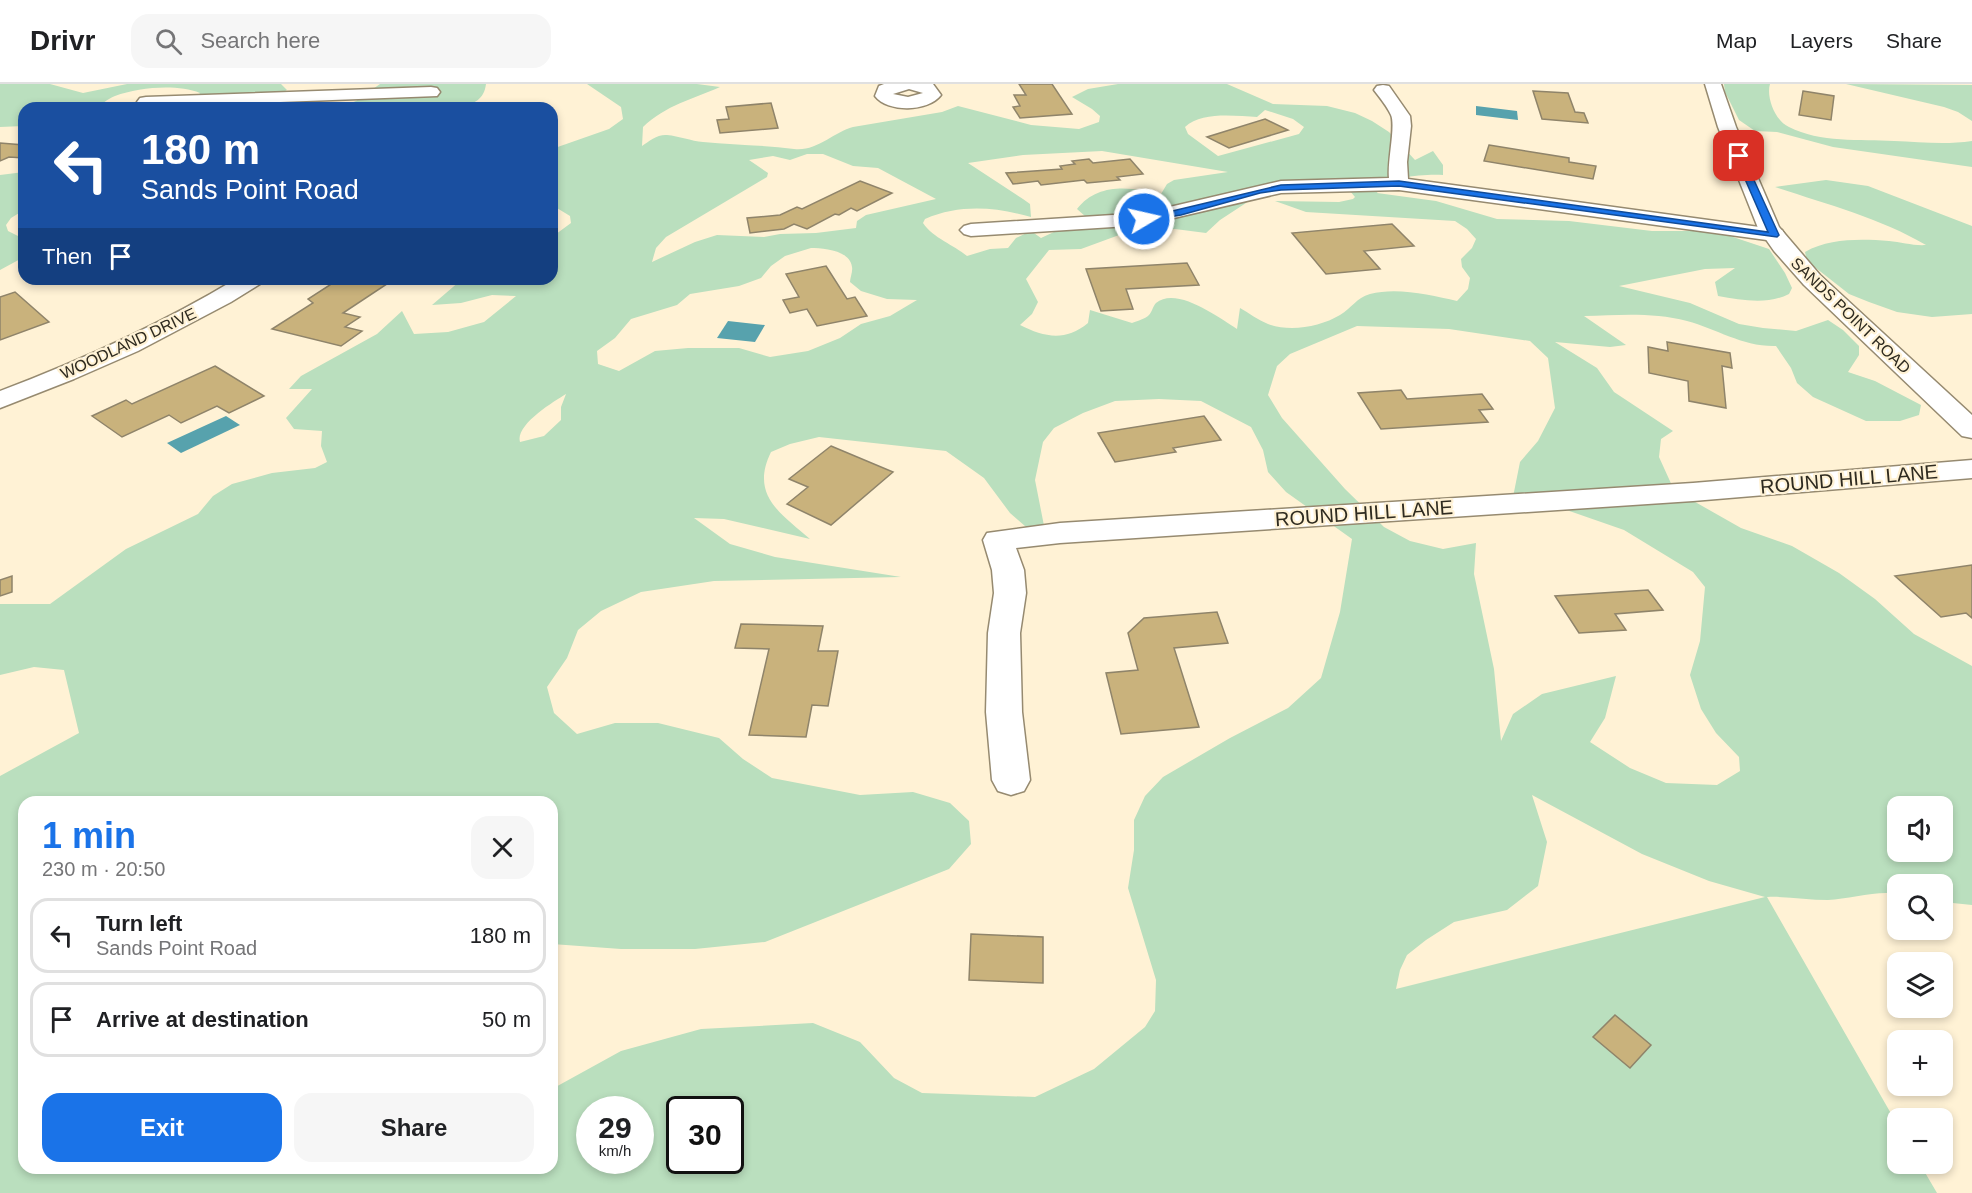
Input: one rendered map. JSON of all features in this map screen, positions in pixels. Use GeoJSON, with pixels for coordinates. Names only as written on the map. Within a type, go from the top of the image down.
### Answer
{"type":"FeatureCollection","features":[{"type":"Feature","properties":{"kind":"street","name":"SANDS POINT ROAD"},"geometry":{"type":"LineString","coordinates":[[1713,84],[1727,127],[1774,235],[1812,280],[1972,430]]}},
{"type":"Feature","properties":{"kind":"street"},"geometry":{"type":"LineString","coordinates":[[146,102],[434,88]]}},
{"type":"Feature","properties":{"kind":"street"},"geometry":{"type":"LineString","coordinates":[[425,102],[434,88]]}},
{"type":"Feature","properties":{"kind":"street"},"geometry":{"type":"LineString","coordinates":[[1383,90],[1399,110],[1402,126],[1397,162],[1399,184]]}},
{"type":"Feature","properties":{"kind":"street"},"geometry":{"type":"LineString","coordinates":[[971,230],[1144,219],[1181,213],[1259,191],[1281,188],[1399,184],[1774,235]]}},
{"type":"Feature","properties":{"kind":"street","name":"WOODLAND DRIVE"},"geometry":{"type":"LineString","coordinates":[[0,400],[93,362],[185,317],[241,285]]}},
{"type":"Feature","properties":{"kind":"street","name":"ROUND HILL LANE"},"geometry":{"type":"LineString","coordinates":[[1011,780],[1004,712],[1004,633],[1010,593],[1008,570],[998,540],[1060,533],[1694,492],[1972,469]]}},
{"type":"Feature","properties":{"kind":"green space"},"geometry":{"type":"Polygon","coordinates":[[[0,84],[50,84],[83,93],[127,84],[281,84],[287,90],[265,102],[193,102],[200,93],[181,88],[170,88],[136,90],[115,96],[105,102],[18,102],[18,126],[0,127],[0,84]]]}},
{"type":"Feature","properties":{"kind":"green space"},"geometry":{"type":"Polygon","coordinates":[[[380,84],[486,84],[481,97],[474,102],[354,102],[380,84]]]}},
{"type":"Feature","properties":{"kind":"green space"},"geometry":{"type":"Polygon","coordinates":[[[587,84],[697,84],[720,87],[680,103],[652,119],[643,127],[642,146],[657,137],[667,135],[703,142],[802,149],[817,145],[853,127],[942,112],[958,106],[1031,125],[1079,129],[1099,122],[1100,116],[1072,97],[1088,89],[1118,84],[1227,84],[1273,104],[1327,106],[1355,113],[1389,132],[1415,160],[1433,151],[1443,165],[1443,175],[1407,177],[1389,183],[1377,193],[1436,201],[1497,219],[1569,221],[1652,231],[1698,231],[1727,235],[1769,249],[1792,288],[1789,294],[1772,300],[1754,301],[1718,296],[1715,282],[1735,268],[1705,269],[1619,286],[1690,303],[1739,324],[1763,328],[1796,331],[1828,320],[1843,330],[1859,346],[1859,355],[1848,372],[1875,381],[1921,405],[1919,415],[1900,421],[1866,421],[1813,397],[1797,383],[1791,368],[1776,346],[1741,341],[1698,324],[1674,318],[1636,315],[1584,316],[1626,345],[1610,347],[1555,342],[1597,368],[1614,392],[1673,431],[1661,439],[1659,457],[1674,490],[1741,528],[1792,546],[1839,573],[1875,599],[1914,634],[1972,666],[1972,905],[1953,903],[1953,874],[1887,874],[1887,893],[1828,900],[1767,897],[1888,1108],[1887,1174],[1926,1174],[1937,1193],[0,1193],[0,776],[79,733],[64,670],[34,667],[0,675],[0,604],[50,604],[126,549],[198,514],[213,496],[232,484],[272,473],[315,468],[327,462],[321,446],[322,431],[294,429],[286,418],[312,389],[289,389],[301,376],[377,334],[402,311],[414,334],[448,332],[484,322],[516,296],[492,295],[461,303],[432,305],[455,285],[558,285],[558,233],[571,223],[570,216],[558,209],[558,147],[609,129],[623,119],[621,107],[587,84]],[[1265,110],[1257,117],[1210,117],[1192,122],[1185,127],[1188,134],[1218,156],[1299,134],[1304,127],[1293,119],[1265,110]],[[1102,151],[1023,155],[968,163],[1030,204],[1031,217],[991,209],[964,209],[938,214],[925,219],[923,223],[932,233],[967,256],[990,249],[1008,248],[1016,238],[1031,231],[1041,238],[1086,217],[1077,209],[1095,194],[1127,189],[1161,194],[1167,184],[1174,180],[1228,172],[1102,151]],[[807,154],[790,160],[773,156],[749,160],[768,173],[767,177],[666,237],[656,248],[652,262],[695,242],[717,235],[764,237],[856,228],[857,221],[866,215],[936,199],[878,168],[853,166],[823,154],[807,154]],[[1259,187],[1246,203],[1220,220],[1206,233],[1175,229],[1130,231],[1081,249],[1049,250],[1026,279],[1038,302],[1032,314],[1020,325],[1046,335],[1063,335],[1088,323],[1090,310],[1132,323],[1150,314],[1156,303],[1175,298],[1209,311],[1237,329],[1240,308],[1268,324],[1295,328],[1332,319],[1370,294],[1391,291],[1457,301],[1468,289],[1470,278],[1462,267],[1461,259],[1472,248],[1476,239],[1455,221],[1306,212],[1275,201],[1339,202],[1355,197],[1350,191],[1259,187]],[[811,248],[785,256],[771,266],[761,278],[739,286],[690,294],[677,305],[631,319],[615,338],[597,351],[598,364],[619,371],[655,351],[688,348],[739,348],[770,357],[808,351],[840,338],[861,324],[890,316],[917,300],[887,299],[861,291],[850,282],[852,267],[850,261],[835,251],[811,248]],[[1357,326],[1290,354],[1277,366],[1268,395],[1282,418],[1345,489],[1384,527],[1410,541],[1443,549],[1476,543],[1474,574],[1494,669],[1501,741],[1513,714],[1542,694],[1616,676],[1605,718],[1590,742],[1630,768],[1666,783],[1717,785],[1740,771],[1739,757],[1716,733],[1701,709],[1690,675],[1700,641],[1705,587],[1693,572],[1624,530],[1555,506],[1513,497],[1520,462],[1538,441],[1555,408],[1548,358],[1530,341],[1449,329],[1357,326]],[[566,394],[529,421],[520,435],[520,442],[544,436],[561,420],[561,407],[566,394]],[[1159,399],[1115,401],[1083,413],[1054,428],[1043,442],[1035,480],[1048,546],[1010,513],[984,478],[946,451],[819,437],[790,444],[771,452],[765,467],[766,492],[771,502],[810,539],[724,519],[694,518],[730,544],[775,557],[901,577],[714,581],[641,592],[601,611],[578,630],[567,658],[547,687],[554,713],[577,734],[615,723],[658,723],[719,738],[743,759],[772,778],[860,795],[913,792],[950,803],[969,821],[971,844],[949,869],[765,942],[695,949],[621,949],[558,944],[558,796],[18,796],[18,1174],[558,1174],[558,1086],[621,1051],[701,1029],[813,1023],[860,1042],[894,1078],[922,1093],[1035,1097],[1094,1069],[1145,1027],[1155,1011],[1156,980],[1128,888],[1134,850],[1134,820],[1145,796],[1163,777],[1288,708],[1321,678],[1340,612],[1352,539],[1286,492],[1268,472],[1263,450],[1251,427],[1201,401],[1159,399]],[[1532,795],[1547,842],[1538,886],[1507,910],[1454,922],[1426,940],[1407,955],[1400,970],[1396,989],[1765,897],[1709,881],[1642,854],[1532,795]]]}},
{"type":"Feature","properties":{"kind":"green space"},"geometry":{"type":"Polygon","coordinates":[[[1724,84],[1770,84],[1769,95],[1780,120],[1789,127],[1814,136],[1933,143],[1972,141],[1972,167],[1833,147],[1777,132],[1755,131],[1739,120],[1725,92],[1724,84]]]}},
{"type":"Feature","properties":{"kind":"green space"},"geometry":{"type":"Polygon","coordinates":[[[1846,84],[1972,85],[1972,121],[1944,107],[1846,84]]]}},
{"type":"Feature","properties":{"kind":"green space"},"geometry":{"type":"Polygon","coordinates":[[[18,173],[18,214],[6,225],[8,231],[18,236],[18,260],[0,270],[0,175],[18,173]]]}},
{"type":"Feature","properties":{"kind":"green space"},"geometry":{"type":"Polygon","coordinates":[[[1826,180],[1868,186],[1972,226],[1972,314],[1932,317],[1897,312],[1849,294],[1807,261],[1805,252],[1825,244],[1846,240],[1926,245],[1871,219],[1775,187],[1826,180]]]}},
{"type":"Feature","properties":{"kind":"water"},"geometry":{"type":"Polygon","coordinates":[[[1476,106],[1517,111],[1518,120],[1476,115],[1476,106]]]}},
{"type":"Feature","properties":{"kind":"water"},"geometry":{"type":"Polygon","coordinates":[[[728,321],[765,325],[755,342],[717,338],[728,321]]]}},
{"type":"Feature","properties":{"kind":"water"},"geometry":{"type":"Polygon","coordinates":[[[226,416],[240,425],[181,453],[167,443],[226,416]]]}},
{"type":"Feature","properties":{"kind":"building"},"geometry":{"type":"Polygon","coordinates":[[[1019,84],[1052,84],[1072,114],[1020,118],[1013,107],[1020,106],[1014,95],[1026,95],[1019,84]]]}},
{"type":"Feature","properties":{"kind":"building"},"geometry":{"type":"Polygon","coordinates":[[[1533,91],[1568,93],[1575,112],[1584,113],[1588,123],[1542,119],[1533,91]]]}},
{"type":"Feature","properties":{"kind":"building"},"geometry":{"type":"Polygon","coordinates":[[[1803,91],[1834,96],[1831,120],[1799,115],[1803,91]]]}},
{"type":"Feature","properties":{"kind":"building"},"geometry":{"type":"Polygon","coordinates":[[[771,103],[778,128],[720,133],[717,120],[729,119],[726,107],[771,103]]]}},
{"type":"Feature","properties":{"kind":"building"},"geometry":{"type":"Polygon","coordinates":[[[1265,119],[1288,130],[1229,148],[1207,137],[1265,119]]]}},
{"type":"Feature","properties":{"kind":"building"},"geometry":{"type":"Polygon","coordinates":[[[0,143],[18,144],[18,158],[9,157],[0,161],[0,143]]]}},
{"type":"Feature","properties":{"kind":"building"},"geometry":{"type":"Polygon","coordinates":[[[1489,145],[1569,158],[1569,162],[1596,166],[1593,179],[1484,161],[1489,145]]]}},
{"type":"Feature","properties":{"kind":"building"},"geometry":{"type":"Polygon","coordinates":[[[1089,159],[1093,163],[1130,159],[1143,174],[1117,177],[1120,180],[1087,183],[1084,180],[1041,185],[1038,181],[1013,184],[1006,173],[1062,169],[1060,166],[1075,164],[1072,161],[1089,159]]]}},
{"type":"Feature","properties":{"kind":"building"},"geometry":{"type":"Polygon","coordinates":[[[860,181],[892,193],[857,211],[851,208],[807,229],[794,224],[784,229],[750,233],[747,218],[780,215],[797,207],[802,209],[860,181]]]}},
{"type":"Feature","properties":{"kind":"building"},"geometry":{"type":"Polygon","coordinates":[[[1392,224],[1414,246],[1364,251],[1380,269],[1326,274],[1292,233],[1392,224]]]}},
{"type":"Feature","properties":{"kind":"building"},"geometry":{"type":"Polygon","coordinates":[[[1187,263],[1199,285],[1126,289],[1133,309],[1101,311],[1086,269],[1187,263]]]}},
{"type":"Feature","properties":{"kind":"building"},"geometry":{"type":"Polygon","coordinates":[[[826,266],[847,299],[855,297],[867,316],[817,326],[807,309],[790,313],[783,300],[799,297],[786,274],[826,266]]]}},
{"type":"Feature","properties":{"kind":"building"},"geometry":{"type":"Polygon","coordinates":[[[330,285],[385,285],[343,313],[360,317],[345,327],[362,331],[341,346],[272,329],[313,303],[308,299],[330,285]]]}},
{"type":"Feature","properties":{"kind":"building"},"geometry":{"type":"Polygon","coordinates":[[[15,292],[49,322],[0,340],[0,297],[15,292]]]}},
{"type":"Feature","properties":{"kind":"building"},"geometry":{"type":"Polygon","coordinates":[[[1667,342],[1730,353],[1732,368],[1722,366],[1726,408],[1689,401],[1688,381],[1649,373],[1648,347],[1668,351],[1667,342]]]}},
{"type":"Feature","properties":{"kind":"building"},"geometry":{"type":"Polygon","coordinates":[[[215,366],[264,396],[229,413],[217,406],[181,423],[169,415],[122,437],[92,416],[126,400],[132,404],[215,366]]]}},
{"type":"Feature","properties":{"kind":"building"},"geometry":{"type":"Polygon","coordinates":[[[1401,390],[1407,399],[1482,394],[1493,409],[1479,410],[1488,422],[1381,429],[1358,393],[1401,390]]]}},
{"type":"Feature","properties":{"kind":"building"},"geometry":{"type":"Polygon","coordinates":[[[1204,416],[1221,440],[1173,448],[1176,452],[1115,462],[1098,433],[1204,416]]]}},
{"type":"Feature","properties":{"kind":"building"},"geometry":{"type":"Polygon","coordinates":[[[831,446],[893,472],[831,525],[787,504],[808,487],[789,479],[831,446]]]}},
{"type":"Feature","properties":{"kind":"building"},"geometry":{"type":"Polygon","coordinates":[[[1972,565],[1972,618],[1966,613],[1941,617],[1895,576],[1972,565]]]}},
{"type":"Feature","properties":{"kind":"building"},"geometry":{"type":"Polygon","coordinates":[[[12,576],[12,592],[0,596],[0,580],[12,576]]]}},
{"type":"Feature","properties":{"kind":"building"},"geometry":{"type":"Polygon","coordinates":[[[1648,590],[1663,610],[1615,614],[1626,630],[1579,633],[1555,596],[1648,590]]]}},
{"type":"Feature","properties":{"kind":"building"},"geometry":{"type":"Polygon","coordinates":[[[1217,612],[1228,643],[1174,648],[1199,727],[1121,734],[1106,673],[1138,670],[1128,633],[1144,618],[1217,612]]]}},
{"type":"Feature","properties":{"kind":"building"},"geometry":{"type":"Polygon","coordinates":[[[741,624],[823,626],[818,651],[838,651],[828,706],[812,705],[806,737],[749,735],[769,649],[735,648],[741,624]]]}},
{"type":"Feature","properties":{"kind":"building"},"geometry":{"type":"Polygon","coordinates":[[[971,934],[1043,937],[1043,983],[969,980],[971,934]]]}},
{"type":"Feature","properties":{"kind":"building"},"geometry":{"type":"Polygon","coordinates":[[[1615,1015],[1651,1045],[1630,1068],[1593,1037],[1615,1015]]]}},
{"type":"Feature","properties":{"kind":"route"},"geometry":{"type":"LineString","coordinates":[[1144,219],[1181,213],[1259,191],[1304,185],[1399,184],[1774,235],[1739,156]]}}]}
